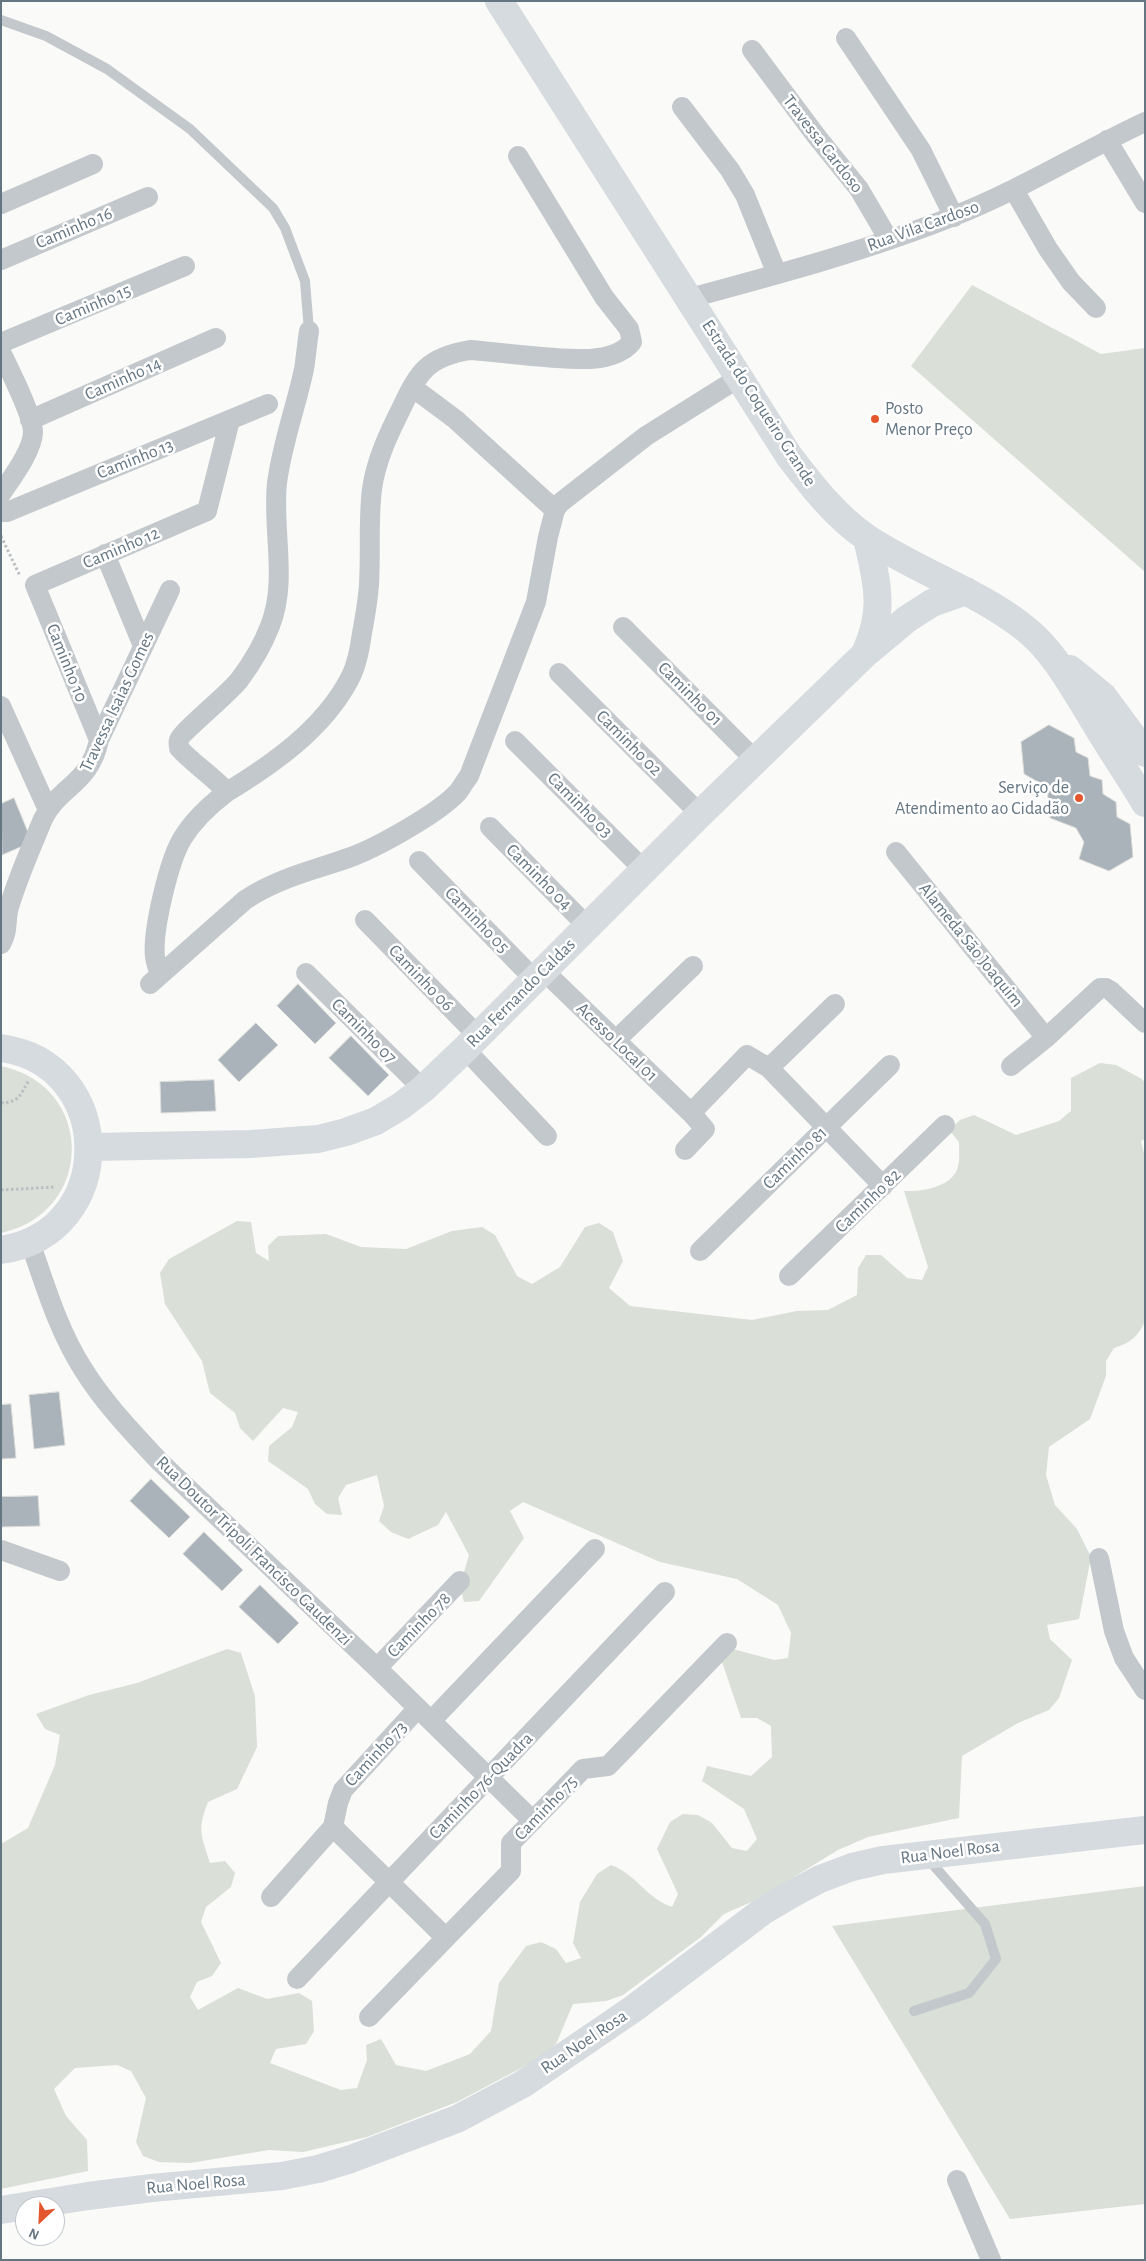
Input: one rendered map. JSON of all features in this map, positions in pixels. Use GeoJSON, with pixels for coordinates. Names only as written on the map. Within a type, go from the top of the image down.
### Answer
{"type":"FeatureCollection","features":[{"type":"Feature","properties":{"kind":"main road","name":"Estrada do Coqueiro Grande"},"geometry":{"type":"LineString","coordinates":[[499,1],[789,456],[812,486],[840,516],[867,538],[966,591],[1024,627],[1048,652],[1067,679],[1145,803]]}},
{"type":"Feature","properties":{"kind":"main road","name":"Rua Fernando Caldas"},"geometry":{"type":"LineString","coordinates":[[865,654],[875,624],[878,606],[876,581],[867,538]]}},
{"type":"Feature","properties":{"kind":"main road","name":"Rua Fernando Caldas"},"geometry":{"type":"LineString","coordinates":[[90,1147],[251,1144],[318,1139],[346,1132],[376,1121],[423,1089],[700,814],[865,654],[906,619],[932,604],[966,591]]}},
{"type":"Feature","properties":{"kind":"main road"},"geometry":{"type":"LineString","coordinates":[[878,606],[906,619]]}},
{"type":"Feature","properties":{"kind":"main road"},"geometry":{"type":"LineString","coordinates":[[1048,652],[1103,696],[1145,753]]}},
{"type":"Feature","properties":{"kind":"main road"},"geometry":{"type":"LineString","coordinates":[[1,1048],[14,1049],[39,1060],[59,1076],[76,1097],[86,1121],[90,1147],[84,1184],[76,1201],[63,1217],[53,1227],[30,1242],[1,1250]]}},
{"type":"Feature","properties":{"kind":"main road","name":"Rua Noel Rosa"},"geometry":{"type":"LineString","coordinates":[[1,2210],[134,2190],[265,2178],[318,2169],[366,2154],[457,2119],[523,2084],[634,2009],[763,1912],[790,1894],[820,1879],[852,1867],[883,1860],[1145,1830]]}},
{"type":"Feature","properties":{"kind":"street"},"geometry":{"type":"LineString","coordinates":[[846,38],[922,150],[940,184],[954,217]]}},
{"type":"Feature","properties":{"kind":"street","name":"Travessa Cardoso"},"geometry":{"type":"LineString","coordinates":[[752,50],[817,138],[859,190],[889,240]]}},
{"type":"Feature","properties":{"kind":"street"},"geometry":{"type":"LineString","coordinates":[[682,106],[730,170],[745,195],[777,274]]}},
{"type":"Feature","properties":{"kind":"street","name":"Rua Vila Cardoso"},"geometry":{"type":"LineString","coordinates":[[690,298],[889,240],[954,217],[1014,190],[1107,140],[1145,122]]}},
{"type":"Feature","properties":{"kind":"street"},"geometry":{"type":"LineString","coordinates":[[1107,140],[1145,203]]}},
{"type":"Feature","properties":{"kind":"street"},"geometry":{"type":"LineString","coordinates":[[518,156],[604,297],[629,329],[632,342],[628,347],[612,355],[590,359],[470,350],[451,354],[418,374],[379,458],[372,487],[369,584],[359,651],[350,679],[332,706],[311,729],[258,773],[227,792],[204,812],[183,838],[175,854],[166,884],[155,942],[155,980],[245,900],[261,890],[282,880],[353,856],[390,838],[435,810],[457,793],[469,776],[536,602],[555,510],[567,495],[646,436],[740,377]]}},
{"type":"Feature","properties":{"kind":"street"},"geometry":{"type":"LineString","coordinates":[[1,204],[93,164]]}},
{"type":"Feature","properties":{"kind":"street"},"geometry":{"type":"LineString","coordinates":[[1014,190],[1048,249],[1071,282],[1096,308]]}},
{"type":"Feature","properties":{"kind":"street","name":"Caminho 16"},"geometry":{"type":"LineString","coordinates":[[1,260],[148,197]]}},
{"type":"Feature","properties":{"kind":"street","name":"Caminho 15"},"geometry":{"type":"LineString","coordinates":[[1,343],[185,266]]}},
{"type":"Feature","properties":{"kind":"street"},"geometry":{"type":"LineString","coordinates":[[227,792],[179,748],[179,740],[184,732],[199,721],[239,680],[254,657],[270,625],[278,592],[277,484],[283,447],[304,368],[308,331]]}},
{"type":"Feature","properties":{"kind":"street","name":"Caminho 14"},"geometry":{"type":"LineString","coordinates":[[30,420],[216,338]]}},
{"type":"Feature","properties":{"kind":"street"},"geometry":{"type":"LineString","coordinates":[[1,352],[30,420],[33,432],[30,447],[1,494]]}},
{"type":"Feature","properties":{"kind":"street"},"geometry":{"type":"LineString","coordinates":[[412,387],[455,419],[555,510]]}},
{"type":"Feature","properties":{"kind":"street","name":"Caminho 13"},"geometry":{"type":"LineString","coordinates":[[1,512],[7,512],[268,404]]}},
{"type":"Feature","properties":{"kind":"street","name":"Caminho 12"},"geometry":{"type":"LineString","coordinates":[[35,585],[207,511],[230,420]]}},
{"type":"Feature","properties":{"kind":"street"},"geometry":{"type":"LineString","coordinates":[[105,554],[143,646]]}},
{"type":"Feature","properties":{"kind":"street","name":"Caminho 10"},"geometry":{"type":"LineString","coordinates":[[35,585],[99,740]]}},
{"type":"Feature","properties":{"kind":"street","name":"Travessa Isaias Gomes"},"geometry":{"type":"LineString","coordinates":[[1,944],[6,936],[4,903],[18,878],[48,810],[91,766],[99,740],[170,590]]}},
{"type":"Feature","properties":{"kind":"street","name":"Caminho 01"},"geometry":{"type":"LineString","coordinates":[[624,627],[756,761]]}},
{"type":"Feature","properties":{"kind":"street","name":"Caminho 02"},"geometry":{"type":"LineString","coordinates":[[559,673],[700,814]]}},
{"type":"Feature","properties":{"kind":"street"},"geometry":{"type":"LineString","coordinates":[[1,706],[48,810]]}},
{"type":"Feature","properties":{"kind":"street","name":"Caminho 03"},"geometry":{"type":"LineString","coordinates":[[515,741],[644,870]]}},
{"type":"Feature","properties":{"kind":"street","name":"Caminho 04"},"geometry":{"type":"LineString","coordinates":[[490,827],[588,927]]}},
{"type":"Feature","properties":{"kind":"street","name":"Alameda São Joaquim"},"geometry":{"type":"LineString","coordinates":[[896,852],[1046,1038]]}},
{"type":"Feature","properties":{"kind":"street","name":"Caminho 05"},"geometry":{"type":"LineString","coordinates":[[419,861],[539,975]]}},
{"type":"Feature","properties":{"kind":"street","name":"Caminho 06"},"geometry":{"type":"LineString","coordinates":[[365,920],[472,1042],[547,1136]]}},
{"type":"Feature","properties":{"kind":"street"},"geometry":{"type":"LineString","coordinates":[[616,1040],[693,966]]}},
{"type":"Feature","properties":{"kind":"street","name":"Caminho 07"},"geometry":{"type":"LineString","coordinates":[[306,973],[423,1089]]}},
{"type":"Feature","properties":{"kind":"street","name":"Acesso Local 01"},"geometry":{"type":"LineString","coordinates":[[539,975],[616,1040],[690,1113]]}},
{"type":"Feature","properties":{"kind":"street"},"geometry":{"type":"LineString","coordinates":[[1011,1066],[1046,1038],[1100,988],[1106,988],[1111,991],[1145,1023]]}},
{"type":"Feature","properties":{"kind":"street"},"geometry":{"type":"LineString","coordinates":[[768,1068],[835,1004]]}},
{"type":"Feature","properties":{"kind":"street"},"geometry":{"type":"LineString","coordinates":[[685,1150],[705,1129],[690,1113],[747,1055],[768,1068],[883,1186]]}},
{"type":"Feature","properties":{"kind":"street","name":"Caminho 81"},"geometry":{"type":"LineString","coordinates":[[700,1251],[890,1065]]}},
{"type":"Feature","properties":{"kind":"street","name":"Caminho 82"},"geometry":{"type":"LineString","coordinates":[[789,1276],[945,1125]]}},
{"type":"Feature","properties":{"kind":"street","name":"Rua Doutor Trípoli Francisco Gaudenzi"},"geometry":{"type":"LineString","coordinates":[[30,1242],[58,1321],[83,1370],[131,1431],[159,1461],[377,1668],[533,1821]]}},
{"type":"Feature","properties":{"kind":"street","name":"Caminho 73"},"geometry":{"type":"LineString","coordinates":[[271,1897],[333,1827],[343,1790],[424,1715],[595,1549]]}},
{"type":"Feature","properties":{"kind":"street"},"geometry":{"type":"LineString","coordinates":[[1,1550],[60,1571]]}},
{"type":"Feature","properties":{"kind":"street"},"geometry":{"type":"LineString","coordinates":[[1099,1558],[1114,1631],[1124,1658],[1145,1690]]}},
{"type":"Feature","properties":{"kind":"street","name":"Caminho 78"},"geometry":{"type":"LineString","coordinates":[[377,1668],[460,1581]]}},
{"type":"Feature","properties":{"kind":"street","name":"Caminho 76-Quadra"},"geometry":{"type":"LineString","coordinates":[[297,1979],[665,1592]]}},
{"type":"Feature","properties":{"kind":"street","name":"Caminho 75"},"geometry":{"type":"LineString","coordinates":[[369,2017],[512,1871],[511,1843],[583,1769],[608,1766],[727,1644]]}},
{"type":"Feature","properties":{"kind":"street"},"geometry":{"type":"LineString","coordinates":[[333,1827],[446,1938]]}},
{"type":"Feature","properties":{"kind":"street"},"geometry":{"type":"LineString","coordinates":[[957,2180],[991,2260]]}},
{"type":"Feature","properties":{"kind":"lane"},"geometry":{"type":"LineString","coordinates":[[1,20],[46,36],[107,69],[190,129],[273,208],[285,228],[305,281],[308,331]]}},
{"type":"Feature","properties":{"kind":"lane"},"geometry":{"type":"LineString","coordinates":[[914,2011],[969,1993],[996,1959],[985,1924],[924,1854]]}},
{"type":"Feature","properties":{"kind":"path"},"geometry":{"type":"LineString","coordinates":[[1,536],[23,581],[35,585]]}},
{"type":"Feature","properties":{"kind":"path"},"geometry":{"type":"LineString","coordinates":[[1,1103],[13,1102],[18,1099],[30,1078]]}},
{"type":"Feature","properties":{"kind":"path"},"geometry":{"type":"LineString","coordinates":[[1,1190],[59,1187]]}},
{"type":"Feature","properties":{"kind":"shaded area"},"geometry":{"type":"Polygon","coordinates":[[[972,285],[1101,354],[1145,348],[1145,572],[911,366],[972,285]]]}},
{"type":"Feature","properties":{"kind":"shaded area"},"geometry":{"type":"Polygon","coordinates":[[[1100,1063],[1116,1065],[1142,1079],[1145,1083],[1145,1139],[1141,1141],[1145,1157],[1145,1321],[1136,1335],[1125,1344],[1114,1348],[1106,1361],[1106,1376],[1090,1419],[1049,1447],[1046,1475],[1055,1505],[1077,1529],[1091,1557],[1079,1619],[1047,1625],[1050,1639],[1072,1660],[1059,1698],[1049,1710],[1018,1723],[962,1756],[959,1818],[868,1837],[838,1850],[758,1899],[724,1914],[701,1937],[623,1995],[606,2001],[573,2004],[556,2044],[540,2058],[457,2102],[367,2137],[303,2152],[269,2150],[190,2163],[159,2162],[143,2156],[136,2142],[146,2098],[131,2071],[117,2065],[75,2068],[54,2089],[66,2116],[87,2140],[88,2171],[1,2189],[1,1844],[28,1828],[55,1765],[60,1735],[45,1729],[36,1714],[89,1695],[137,1683],[227,1649],[241,1653],[255,1696],[257,1747],[237,1789],[208,1802],[202,1819],[203,1839],[210,1863],[225,1861],[235,1873],[231,1887],[206,1907],[201,1922],[221,1963],[212,1976],[197,1982],[190,1997],[198,2010],[238,1988],[267,1999],[299,1993],[312,2001],[314,2031],[306,2044],[276,2049],[270,2063],[341,2090],[357,2088],[367,2060],[366,2045],[381,2039],[396,2065],[426,2071],[470,2054],[491,2031],[499,1983],[526,1946],[541,1942],[556,1949],[566,1963],[581,1958],[573,1943],[580,1902],[597,1874],[611,1865],[627,1874],[655,1898],[672,1907],[678,1894],[657,1849],[670,1822],[683,1814],[698,1815],[712,1823],[732,1848],[747,1851],[757,1839],[744,1809],[702,1781],[707,1766],[751,1776],[772,1757],[771,1726],[757,1718],[741,1718],[722,1662],[729,1648],[774,1660],[788,1658],[791,1633],[778,1605],[737,1579],[660,1562],[523,1502],[510,1511],[524,1538],[479,1601],[464,1602],[460,1586],[469,1555],[446,1512],[438,1525],[408,1539],[391,1532],[379,1521],[384,1506],[377,1475],[346,1485],[338,1498],[342,1515],[327,1514],[315,1504],[308,1489],[268,1461],[269,1446],[292,1427],[298,1412],[283,1408],[253,1441],[240,1428],[235,1413],[210,1393],[202,1361],[165,1304],[160,1273],[169,1259],[237,1221],[251,1222],[256,1253],[269,1261],[268,1246],[278,1236],[326,1234],[361,1247],[406,1249],[452,1231],[482,1227],[495,1235],[517,1276],[532,1284],[560,1267],[585,1227],[599,1223],[613,1232],[623,1261],[609,1288],[630,1306],[752,1320],[797,1311],[828,1310],[857,1295],[858,1268],[866,1255],[881,1255],[907,1278],[922,1280],[928,1267],[904,1191],[936,1187],[950,1179],[955,1173],[959,1160],[959,1142],[949,1130],[960,1120],[974,1115],[1016,1135],[1059,1121],[1071,1111],[1071,1078],[1100,1063]]]}},
{"type":"Feature","properties":{"kind":"shaded area"},"geometry":{"type":"Polygon","coordinates":[[[1,1066],[32,1078],[54,1098],[68,1122],[72,1150],[67,1177],[54,1201],[32,1221],[1,1233],[1,1066]]]}},
{"type":"Feature","properties":{"kind":"shaded area"},"geometry":{"type":"Polygon","coordinates":[[[1145,1886],[1145,2204],[1010,2219],[832,1926],[1145,1886]]]}},
{"type":"Feature","properties":{"kind":"building","name":"Serviço de Atendimento ao Cidadão"},"geometry":{"type":"Polygon","coordinates":[[[1049,725],[1074,738],[1076,752],[1088,758],[1090,776],[1102,780],[1103,794],[1116,802],[1117,817],[1130,824],[1133,857],[1109,871],[1079,859],[1084,842],[1076,828],[1050,818],[1047,787],[1024,774],[1021,742],[1049,725]]]}},
{"type":"Feature","properties":{"kind":"building"},"geometry":{"type":"Polygon","coordinates":[[[14,798],[32,842],[2,855],[1,804],[14,798]]]}},
{"type":"Feature","properties":{"kind":"building"},"geometry":{"type":"Polygon","coordinates":[[[298,984],[336,1023],[315,1044],[277,1006],[298,984]]]}},
{"type":"Feature","properties":{"kind":"building"},"geometry":{"type":"Polygon","coordinates":[[[256,1023],[278,1045],[239,1082],[218,1060],[256,1023]]]}},
{"type":"Feature","properties":{"kind":"building"},"geometry":{"type":"Polygon","coordinates":[[[351,1036],[389,1075],[368,1096],[329,1058],[351,1036]]]}},
{"type":"Feature","properties":{"kind":"building"},"geometry":{"type":"Polygon","coordinates":[[[214,1080],[216,1111],[161,1113],[160,1082],[214,1080]]]}},
{"type":"Feature","properties":{"kind":"building"},"geometry":{"type":"Polygon","coordinates":[[[59,1392],[65,1445],[34,1449],[29,1395],[59,1392]]]}},
{"type":"Feature","properties":{"kind":"building"},"geometry":{"type":"Polygon","coordinates":[[[11,1404],[16,1458],[1,1459],[1,1405],[11,1404]]]}},
{"type":"Feature","properties":{"kind":"building"},"geometry":{"type":"Polygon","coordinates":[[[151,1479],[190,1517],[169,1538],[130,1501],[151,1479]]]}},
{"type":"Feature","properties":{"kind":"building"},"geometry":{"type":"Polygon","coordinates":[[[38,1496],[40,1526],[1,1527],[1,1497],[38,1496]]]}},
{"type":"Feature","properties":{"kind":"building"},"geometry":{"type":"Polygon","coordinates":[[[204,1532],[243,1570],[222,1591],[183,1554],[204,1532]]]}},
{"type":"Feature","properties":{"kind":"building"},"geometry":{"type":"Polygon","coordinates":[[[260,1585],[299,1623],[278,1644],[239,1607],[260,1585]]]}},
{"type":"Feature","properties":{"kind":"place","name":"Posto Menor Preço"},"geometry":{"type":"Point","coordinates":[875,419]}},
{"type":"Feature","properties":{"kind":"place","name":"Serviço de Atendimento ao Cidadão"},"geometry":{"type":"Point","coordinates":[1079,798]}}]}
